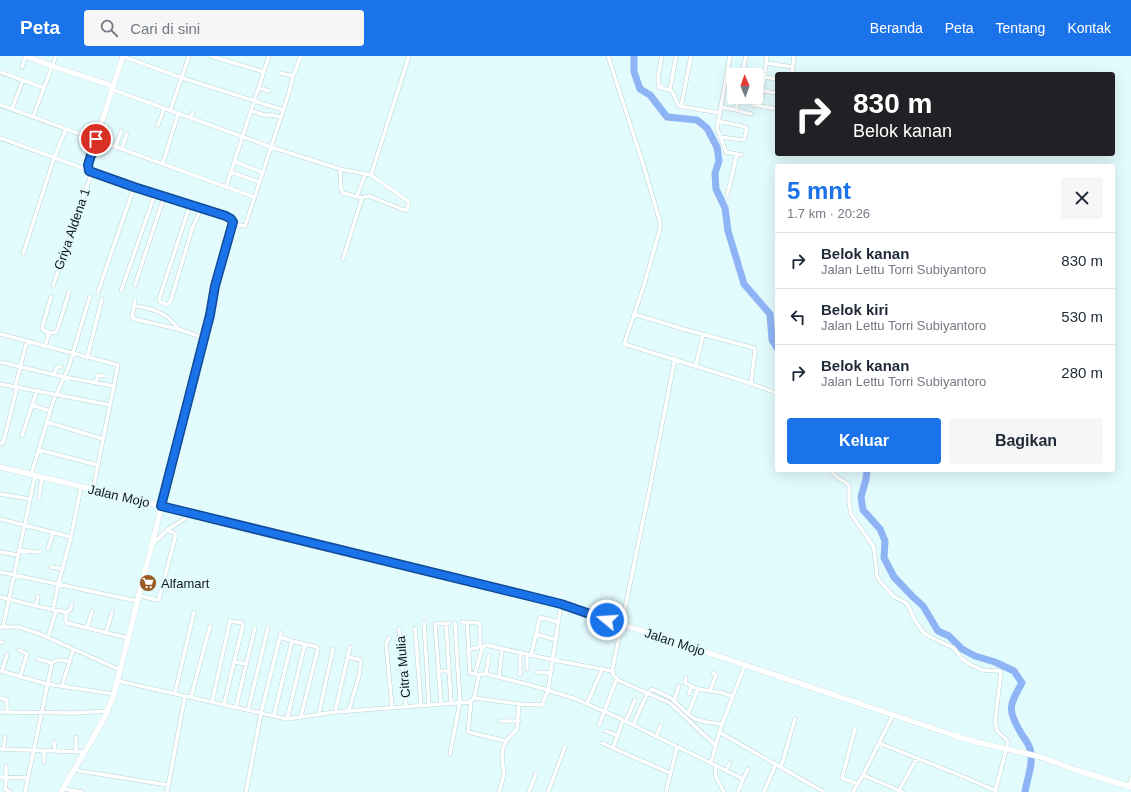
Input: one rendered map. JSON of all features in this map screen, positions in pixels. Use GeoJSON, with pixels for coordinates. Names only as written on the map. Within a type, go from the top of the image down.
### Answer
{"type":"FeatureCollection","features":[{"type":"Feature","properties":{"kind":"street"},"geometry":{"type":"LineString","coordinates":[[22,67],[26,56],[243,138],[340,169],[371,175],[408,201],[409,204],[407,210],[369,196],[362,198],[342,192],[340,169]]}},
{"type":"Feature","properties":{"kind":"street"},"geometry":{"type":"LineString","coordinates":[[33,116],[56,56]]}},
{"type":"Feature","properties":{"kind":"street"},"geometry":{"type":"LineString","coordinates":[[90,171],[88,165],[122,56],[182,78],[283,110]]}},
{"type":"Feature","properties":{"kind":"street"},"geometry":{"type":"LineString","coordinates":[[170,111],[188,56]]}},
{"type":"Feature","properties":{"kind":"street"},"geometry":{"type":"LineString","coordinates":[[211,56],[264,72]]}},
{"type":"Feature","properties":{"kind":"street"},"geometry":{"type":"LineString","coordinates":[[226,187],[269,56]]}},
{"type":"Feature","properties":{"kind":"street"},"geometry":{"type":"LineString","coordinates":[[233,224],[245,226],[293,76],[301,56]]}},
{"type":"Feature","properties":{"kind":"street"},"geometry":{"type":"LineString","coordinates":[[371,175],[409,56]]}},
{"type":"Feature","properties":{"kind":"street"},"geometry":{"type":"LineString","coordinates":[[608,56],[660,222],[660,229],[624,344],[674,360],[696,365],[775,392]]}},
{"type":"Feature","properties":{"kind":"street"},"geometry":{"type":"LineString","coordinates":[[662,56],[658,76],[659,86],[660,88],[670,90]]}},
{"type":"Feature","properties":{"kind":"street"},"geometry":{"type":"LineString","coordinates":[[676,56],[670,90],[678,106],[720,113]]}},
{"type":"Feature","properties":{"kind":"street"},"geometry":{"type":"LineString","coordinates":[[681,107],[690,56]]}},
{"type":"Feature","properties":{"kind":"street"},"geometry":{"type":"LineString","coordinates":[[730,56],[718,121],[718,132],[726,152],[742,155]]}},
{"type":"Feature","properties":{"kind":"street"},"geometry":{"type":"LineString","coordinates":[[743,68],[746,56]]}},
{"type":"Feature","properties":{"kind":"street"},"geometry":{"type":"LineString","coordinates":[[763,84],[767,56]]}},
{"type":"Feature","properties":{"kind":"street"},"geometry":{"type":"LineString","coordinates":[[792,72],[794,56]]}},
{"type":"Feature","properties":{"kind":"street"},"geometry":{"type":"LineString","coordinates":[[766,63],[793,67]]}},
{"type":"Feature","properties":{"kind":"street"},"geometry":{"type":"LineString","coordinates":[[0,72],[44,88]]}},
{"type":"Feature","properties":{"kind":"street"},"geometry":{"type":"LineString","coordinates":[[280,73],[293,76]]}},
{"type":"Feature","properties":{"kind":"street"},"geometry":{"type":"LineString","coordinates":[[764,77],[775,79]]}},
{"type":"Feature","properties":{"kind":"street"},"geometry":{"type":"LineString","coordinates":[[12,109],[23,80]]}},
{"type":"Feature","properties":{"kind":"street"},"geometry":{"type":"LineString","coordinates":[[259,88],[269,91]]}},
{"type":"Feature","properties":{"kind":"street"},"geometry":{"type":"LineString","coordinates":[[763,91],[775,93]]}},
{"type":"Feature","properties":{"kind":"street"},"geometry":{"type":"LineString","coordinates":[[736,110],[737,104]]}},
{"type":"Feature","properties":{"kind":"street"},"geometry":{"type":"LineString","coordinates":[[0,105],[254,197]]}},
{"type":"Feature","properties":{"kind":"street"},"geometry":{"type":"LineString","coordinates":[[754,105],[775,109]]}},
{"type":"Feature","properties":{"kind":"street"},"geometry":{"type":"LineString","coordinates":[[721,107],[751,114]]}},
{"type":"Feature","properties":{"kind":"street"},"geometry":{"type":"LineString","coordinates":[[158,125],[164,109]]}},
{"type":"Feature","properties":{"kind":"street"},"geometry":{"type":"LineString","coordinates":[[252,111],[264,115],[281,117]]}},
{"type":"Feature","properties":{"kind":"street"},"geometry":{"type":"LineString","coordinates":[[191,118],[192,112]]}},
{"type":"Feature","properties":{"kind":"street"},"geometry":{"type":"LineString","coordinates":[[163,163],[178,114]]}},
{"type":"Feature","properties":{"kind":"street"},"geometry":{"type":"LineString","coordinates":[[718,121],[747,128],[744,140],[742,141],[720,137]]}},
{"type":"Feature","properties":{"kind":"street"},"geometry":{"type":"LineString","coordinates":[[23,254],[54,158],[66,129]]}},
{"type":"Feature","properties":{"kind":"street"},"geometry":{"type":"LineString","coordinates":[[116,146],[121,131]]}},
{"type":"Feature","properties":{"kind":"street"},"geometry":{"type":"LineString","coordinates":[[122,148],[127,134]]}},
{"type":"Feature","properties":{"kind":"street"},"geometry":{"type":"LineString","coordinates":[[0,138],[134,187],[229,218],[233,224],[215,286],[210,315],[118,681],[108,711],[62,790],[82,792]]}},
{"type":"Feature","properties":{"kind":"street"},"geometry":{"type":"LineString","coordinates":[[727,196],[737,154]]}},
{"type":"Feature","properties":{"kind":"street"},"geometry":{"type":"LineString","coordinates":[[235,162],[262,172]]}},
{"type":"Feature","properties":{"kind":"street","name":"Griya Aldena 1"},"geometry":{"type":"LineString","coordinates":[[53,286],[90,171]]}},
{"type":"Feature","properties":{"kind":"street"},"geometry":{"type":"LineString","coordinates":[[231,172],[259,182]]}},
{"type":"Feature","properties":{"kind":"street"},"geometry":{"type":"LineString","coordinates":[[357,196],[365,175]]}},
{"type":"Feature","properties":{"kind":"street"},"geometry":{"type":"LineString","coordinates":[[98,292],[134,187]]}},
{"type":"Feature","properties":{"kind":"street"},"geometry":{"type":"LineString","coordinates":[[121,291],[155,194]]}},
{"type":"Feature","properties":{"kind":"street"},"geometry":{"type":"LineString","coordinates":[[135,285],[164,197]]}},
{"type":"Feature","properties":{"kind":"street"},"geometry":{"type":"LineString","coordinates":[[343,259],[362,198]]}},
{"type":"Feature","properties":{"kind":"street"},"geometry":{"type":"LineString","coordinates":[[190,205],[159,299],[160,302],[168,305],[171,300],[192,229],[201,208]]}},
{"type":"Feature","properties":{"kind":"street"},"geometry":{"type":"LineString","coordinates":[[183,226],[192,229]]}},
{"type":"Feature","properties":{"kind":"street"},"geometry":{"type":"LineString","coordinates":[[51,297],[42,328],[54,333],[57,330],[69,292]]}},
{"type":"Feature","properties":{"kind":"street"},"geometry":{"type":"LineString","coordinates":[[90,296],[73,354],[50,411],[39,450],[18,555],[1,627],[19,627],[48,637],[120,670]]}},
{"type":"Feature","properties":{"kind":"street"},"geometry":{"type":"LineString","coordinates":[[87,358],[102,299]]}},
{"type":"Feature","properties":{"kind":"street"},"geometry":{"type":"LineString","coordinates":[[135,300],[132,317],[134,319],[178,329],[204,338]]}},
{"type":"Feature","properties":{"kind":"street"},"geometry":{"type":"LineString","coordinates":[[134,306],[161,312],[168,317],[178,329]]}},
{"type":"Feature","properties":{"kind":"street"},"geometry":{"type":"LineString","coordinates":[[634,314],[754,348],[755,351],[751,383]]}},
{"type":"Feature","properties":{"kind":"street"},"geometry":{"type":"LineString","coordinates":[[45,346],[49,332]]}},
{"type":"Feature","properties":{"kind":"street"},"geometry":{"type":"LineString","coordinates":[[0,334],[118,365],[93,490]]}},
{"type":"Feature","properties":{"kind":"street"},"geometry":{"type":"LineString","coordinates":[[696,365],[703,334]]}},
{"type":"Feature","properties":{"kind":"street"},"geometry":{"type":"LineString","coordinates":[[0,444],[2,444],[4,440],[27,341]]}},
{"type":"Feature","properties":{"kind":"street"},"geometry":{"type":"LineString","coordinates":[[674,360],[648,497],[612,671],[614,676],[633,687],[650,692],[670,703],[715,743]]}},
{"type":"Feature","properties":{"kind":"street"},"geometry":{"type":"LineString","coordinates":[[0,362],[64,377],[114,386]]}},
{"type":"Feature","properties":{"kind":"street"},"geometry":{"type":"LineString","coordinates":[[54,374],[57,367],[61,368]]}},
{"type":"Feature","properties":{"kind":"street"},"geometry":{"type":"LineString","coordinates":[[96,383],[98,375],[104,376]]}},
{"type":"Feature","properties":{"kind":"street"},"geometry":{"type":"LineString","coordinates":[[0,384],[110,405]]}},
{"type":"Feature","properties":{"kind":"street"},"geometry":{"type":"LineString","coordinates":[[22,436],[37,390]]}},
{"type":"Feature","properties":{"kind":"street"},"geometry":{"type":"LineString","coordinates":[[32,405],[50,411]]}},
{"type":"Feature","properties":{"kind":"street"},"geometry":{"type":"LineString","coordinates":[[47,422],[103,439]]}},
{"type":"Feature","properties":{"kind":"street"},"geometry":{"type":"LineString","coordinates":[[39,450],[98,465]]}},
{"type":"Feature","properties":{"kind":"street","name":"Jalan Mojo"},"geometry":{"type":"LineString","coordinates":[[0,467],[561,604],[976,742],[1041,757],[1065,767],[1130,787]]}},
{"type":"Feature","properties":{"kind":"street"},"geometry":{"type":"LineString","coordinates":[[833,472],[834,476],[844,480],[849,485],[851,514],[873,546],[877,576],[882,584],[893,596],[906,603],[922,632],[954,648],[962,659],[969,664],[982,670],[999,671],[1001,675],[995,722],[997,731],[1007,740],[1008,744],[996,792],[879,743]]}},
{"type":"Feature","properties":{"kind":"street"},"geometry":{"type":"LineString","coordinates":[[39,498],[42,478]]}},
{"type":"Feature","properties":{"kind":"street"},"geometry":{"type":"LineString","coordinates":[[48,637],[55,611],[58,585],[82,487]]}},
{"type":"Feature","properties":{"kind":"street"},"geometry":{"type":"LineString","coordinates":[[0,494],[30,499]]}},
{"type":"Feature","properties":{"kind":"street"},"geometry":{"type":"LineString","coordinates":[[151,546],[167,530],[186,518],[188,514]]}},
{"type":"Feature","properties":{"kind":"street"},"geometry":{"type":"LineString","coordinates":[[0,519],[71,536]]}},
{"type":"Feature","properties":{"kind":"street"},"geometry":{"type":"LineString","coordinates":[[0,572],[58,585],[157,600],[159,599],[176,534],[167,530]]}},
{"type":"Feature","properties":{"kind":"street"},"geometry":{"type":"LineString","coordinates":[[48,549],[53,532]]}},
{"type":"Feature","properties":{"kind":"street"},"geometry":{"type":"LineString","coordinates":[[18,550],[41,552]]}},
{"type":"Feature","properties":{"kind":"street"},"geometry":{"type":"LineString","coordinates":[[0,552],[18,555]]}},
{"type":"Feature","properties":{"kind":"street"},"geometry":{"type":"LineString","coordinates":[[51,567],[63,569]]}},
{"type":"Feature","properties":{"kind":"street"},"geometry":{"type":"LineString","coordinates":[[36,606],[38,596]]}},
{"type":"Feature","properties":{"kind":"street"},"geometry":{"type":"LineString","coordinates":[[0,597],[66,613],[70,611],[72,604]]}},
{"type":"Feature","properties":{"kind":"street"},"geometry":{"type":"LineString","coordinates":[[118,681],[287,719],[349,710],[429,705],[473,700],[541,706],[548,690],[561,604]]}},
{"type":"Feature","properties":{"kind":"street"},"geometry":{"type":"LineString","coordinates":[[87,628],[92,611]]}},
{"type":"Feature","properties":{"kind":"street"},"geometry":{"type":"LineString","coordinates":[[106,633],[112,612]]}},
{"type":"Feature","properties":{"kind":"street"},"geometry":{"type":"LineString","coordinates":[[175,693],[194,612]]}},
{"type":"Feature","properties":{"kind":"street"},"geometry":{"type":"LineString","coordinates":[[66,613],[66,623],[128,638]]}},
{"type":"Feature","properties":{"kind":"street"},"geometry":{"type":"LineString","coordinates":[[527,669],[529,655],[540,617],[558,622]]}},
{"type":"Feature","properties":{"kind":"street"},"geometry":{"type":"LineString","coordinates":[[212,702],[231,620],[243,624],[224,704]]}},
{"type":"Feature","properties":{"kind":"street"},"geometry":{"type":"LineString","coordinates":[[424,622],[429,705]]}},
{"type":"Feature","properties":{"kind":"street"},"geometry":{"type":"LineString","coordinates":[[441,704],[435,624],[461,622],[480,624],[480,646],[477,648],[469,648]]}},
{"type":"Feature","properties":{"kind":"street"},"geometry":{"type":"LineString","coordinates":[[467,622],[470,673],[499,677],[568,696],[605,711],[743,779]]}},
{"type":"Feature","properties":{"kind":"street"},"geometry":{"type":"LineString","coordinates":[[450,623],[449,670],[451,701]]}},
{"type":"Feature","properties":{"kind":"street"},"geometry":{"type":"LineString","coordinates":[[450,623],[460,702],[450,754]]}},
{"type":"Feature","properties":{"kind":"street"},"geometry":{"type":"LineString","coordinates":[[191,697],[210,626]]}},
{"type":"Feature","properties":{"kind":"street"},"geometry":{"type":"LineString","coordinates":[[236,707],[256,628]]}},
{"type":"Feature","properties":{"kind":"street"},"geometry":{"type":"LineString","coordinates":[[248,710],[268,628]]}},
{"type":"Feature","properties":{"kind":"street"},"geometry":{"type":"LineString","coordinates":[[415,628],[421,705]]}},
{"type":"Feature","properties":{"kind":"street","name":"Citra Mulia"},"geometry":{"type":"LineString","coordinates":[[399,629],[406,706]]}},
{"type":"Feature","properties":{"kind":"street"},"geometry":{"type":"LineString","coordinates":[[536,634],[556,640]]}},
{"type":"Feature","properties":{"kind":"street"},"geometry":{"type":"LineString","coordinates":[[246,792],[261,712],[280,635],[292,641],[317,647],[318,649],[302,716]]}},
{"type":"Feature","properties":{"kind":"street"},"geometry":{"type":"LineString","coordinates":[[389,638],[386,643],[392,707]]}},
{"type":"Feature","properties":{"kind":"street"},"geometry":{"type":"LineString","coordinates":[[274,715],[292,641]]}},
{"type":"Feature","properties":{"kind":"street"},"geometry":{"type":"LineString","coordinates":[[287,719],[305,644]]}},
{"type":"Feature","properties":{"kind":"street"},"geometry":{"type":"LineString","coordinates":[[506,741],[468,732],[477,675],[482,648],[484,645],[612,671]]}},
{"type":"Feature","properties":{"kind":"street"},"geometry":{"type":"LineString","coordinates":[[335,712],[350,647]]}},
{"type":"Feature","properties":{"kind":"street"},"geometry":{"type":"LineString","coordinates":[[319,714],[333,649]]}},
{"type":"Feature","properties":{"kind":"street"},"geometry":{"type":"LineString","coordinates":[[499,677],[502,649]]}},
{"type":"Feature","properties":{"kind":"street"},"geometry":{"type":"LineString","coordinates":[[19,650],[26,654],[20,677]]}},
{"type":"Feature","properties":{"kind":"street"},"geometry":{"type":"LineString","coordinates":[[62,686],[74,650]]}},
{"type":"Feature","properties":{"kind":"street"},"geometry":{"type":"LineString","coordinates":[[520,652],[520,675]]}},
{"type":"Feature","properties":{"kind":"street"},"geometry":{"type":"LineString","coordinates":[[7,655],[1,671],[47,684],[114,694]]}},
{"type":"Feature","properties":{"kind":"street"},"geometry":{"type":"LineString","coordinates":[[486,674],[489,656]]}},
{"type":"Feature","properties":{"kind":"street"},"geometry":{"type":"LineString","coordinates":[[348,657],[361,660],[359,676],[349,710]]}},
{"type":"Feature","properties":{"kind":"street"},"geometry":{"type":"LineString","coordinates":[[38,659],[52,663],[54,661],[62,660],[70,662]]}},
{"type":"Feature","properties":{"kind":"street"},"geometry":{"type":"LineString","coordinates":[[235,662],[246,664]]}},
{"type":"Feature","properties":{"kind":"street"},"geometry":{"type":"LineString","coordinates":[[25,792],[52,663]]}},
{"type":"Feature","properties":{"kind":"street"},"geometry":{"type":"LineString","coordinates":[[724,792],[715,776],[713,764],[715,743],[745,665]]}},
{"type":"Feature","properties":{"kind":"street"},"geometry":{"type":"LineString","coordinates":[[587,704],[602,669]]}},
{"type":"Feature","properties":{"kind":"street"},"geometry":{"type":"LineString","coordinates":[[438,671],[449,670]]}},
{"type":"Feature","properties":{"kind":"street"},"geometry":{"type":"LineString","coordinates":[[536,672],[550,673]]}},
{"type":"Feature","properties":{"kind":"street"},"geometry":{"type":"LineString","coordinates":[[710,691],[716,675],[713,673]]}},
{"type":"Feature","properties":{"kind":"street"},"geometry":{"type":"LineString","coordinates":[[600,725],[617,678]]}},
{"type":"Feature","properties":{"kind":"street"},"geometry":{"type":"LineString","coordinates":[[686,678],[685,683],[691,687],[733,697]]}},
{"type":"Feature","properties":{"kind":"street"},"geometry":{"type":"LineString","coordinates":[[674,701],[679,686]]}},
{"type":"Feature","properties":{"kind":"street"},"geometry":{"type":"LineString","coordinates":[[689,694],[691,687]]}},
{"type":"Feature","properties":{"kind":"street"},"geometry":{"type":"LineString","coordinates":[[688,714],[698,689]]}},
{"type":"Feature","properties":{"kind":"street"},"geometry":{"type":"LineString","coordinates":[[650,692],[652,690],[667,696],[688,714],[699,721],[722,724]]}},
{"type":"Feature","properties":{"kind":"street"},"geometry":{"type":"LineString","coordinates":[[633,725],[650,692]]}},
{"type":"Feature","properties":{"kind":"street"},"geometry":{"type":"LineString","coordinates":[[167,792],[185,696]]}},
{"type":"Feature","properties":{"kind":"street"},"geometry":{"type":"LineString","coordinates":[[0,698],[7,700],[7,712]]}},
{"type":"Feature","properties":{"kind":"street"},"geometry":{"type":"LineString","coordinates":[[613,748],[635,700]]}},
{"type":"Feature","properties":{"kind":"street"},"geometry":{"type":"LineString","coordinates":[[499,792],[504,775],[503,748],[506,741],[515,732],[519,721],[520,704]]}},
{"type":"Feature","properties":{"kind":"street"},"geometry":{"type":"LineString","coordinates":[[0,712],[74,713],[108,711]]}},
{"type":"Feature","properties":{"kind":"street"},"geometry":{"type":"LineString","coordinates":[[853,792],[893,715]]}},
{"type":"Feature","properties":{"kind":"street"},"geometry":{"type":"LineString","coordinates":[[782,767],[795,719]]}},
{"type":"Feature","properties":{"kind":"street"},"geometry":{"type":"LineString","coordinates":[[500,721],[519,721]]}},
{"type":"Feature","properties":{"kind":"street"},"geometry":{"type":"LineString","coordinates":[[656,737],[661,725]]}},
{"type":"Feature","properties":{"kind":"street"},"geometry":{"type":"LineString","coordinates":[[855,729],[842,778],[858,784]]}},
{"type":"Feature","properties":{"kind":"street"},"geometry":{"type":"LineString","coordinates":[[606,731],[618,736]]}},
{"type":"Feature","properties":{"kind":"street"},"geometry":{"type":"LineString","coordinates":[[719,732],[824,792]]}},
{"type":"Feature","properties":{"kind":"street"},"geometry":{"type":"LineString","coordinates":[[5,737],[1,750],[85,752]]}},
{"type":"Feature","properties":{"kind":"street"},"geometry":{"type":"LineString","coordinates":[[76,737],[76,751]]}},
{"type":"Feature","properties":{"kind":"street"},"geometry":{"type":"LineString","coordinates":[[54,742],[54,751]]}},
{"type":"Feature","properties":{"kind":"street"},"geometry":{"type":"LineString","coordinates":[[602,743],[670,773]]}},
{"type":"Feature","properties":{"kind":"street"},"geometry":{"type":"LineString","coordinates":[[548,792],[565,747]]}},
{"type":"Feature","properties":{"kind":"street"},"geometry":{"type":"LineString","coordinates":[[666,792],[677,747]]}},
{"type":"Feature","properties":{"kind":"street"},"geometry":{"type":"LineString","coordinates":[[44,751],[44,762]]}},
{"type":"Feature","properties":{"kind":"street"},"geometry":{"type":"LineString","coordinates":[[863,775],[900,791],[917,758]]}},
{"type":"Feature","properties":{"kind":"street"},"geometry":{"type":"LineString","coordinates":[[726,770],[730,763]]}},
{"type":"Feature","properties":{"kind":"street"},"geometry":{"type":"LineString","coordinates":[[764,792],[776,764]]}},
{"type":"Feature","properties":{"kind":"street"},"geometry":{"type":"LineString","coordinates":[[6,766],[5,790],[10,792]]}},
{"type":"Feature","properties":{"kind":"street"},"geometry":{"type":"LineString","coordinates":[[738,792],[748,769]]}},
{"type":"Feature","properties":{"kind":"street"},"geometry":{"type":"LineString","coordinates":[[74,770],[168,785]]}},
{"type":"Feature","properties":{"kind":"street"},"geometry":{"type":"LineString","coordinates":[[529,792],[536,774]]}},
{"type":"Feature","properties":{"kind":"street"},"geometry":{"type":"LineString","coordinates":[[0,777],[28,778]]}},
{"type":"Feature","properties":{"kind":"street"},"geometry":{"type":"LineString","coordinates":[[1130,787],[1131,779]]}},
{"type":"Feature","properties":{"kind":"waterway"},"geometry":{"type":"LineString","coordinates":[[634,56],[634,72],[640,89],[650,95],[667,117],[697,120],[707,128],[717,147],[719,161],[715,173],[716,189],[725,208],[728,231],[744,284],[770,314],[772,340],[775,345]]}},
{"type":"Feature","properties":{"kind":"waterway"},"geometry":{"type":"LineString","coordinates":[[867,472],[861,497],[863,510],[880,529],[885,541],[884,558],[894,577],[923,606],[938,631],[949,636],[962,649],[975,656],[995,662],[1014,671],[1022,683],[1014,697],[1011,708],[1013,719],[1030,749],[1031,766],[1025,792]]}},
{"type":"Feature","properties":{"kind":"place","name":"Alfamart"},"geometry":{"type":"Point","coordinates":[148,583]}},
{"type":"Feature","properties":{"kind":"route"},"geometry":{"type":"LineString","coordinates":[[96,139],[88,165],[89,171],[226,216],[233,222],[215,286],[210,315],[161,506],[561,604],[607,620]]}}]}
